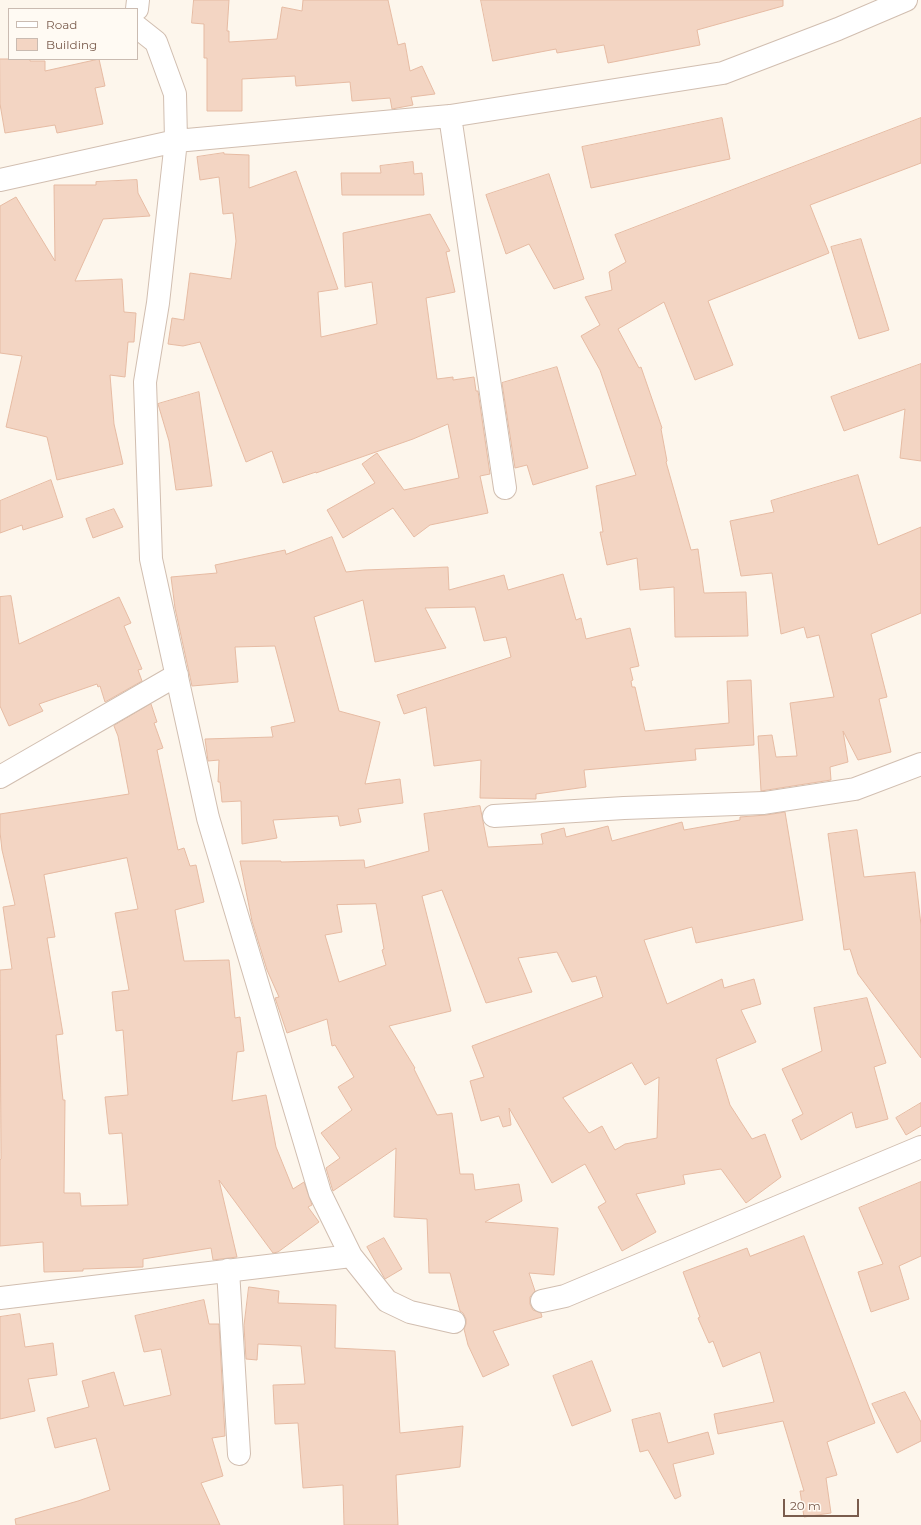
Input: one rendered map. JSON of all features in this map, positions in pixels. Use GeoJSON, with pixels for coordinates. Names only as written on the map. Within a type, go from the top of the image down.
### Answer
{"type":"FeatureCollection","features":[{"type":"Feature","properties":{"kind":"street"},"geometry":{"type":"LineString","coordinates":[[0,180],[176,141],[450,116],[723,73],[838,29],[906,0]]}},
{"type":"Feature","properties":{"kind":"street"},"geometry":{"type":"LineString","coordinates":[[138,28],[156,42],[174,94],[176,141],[158,303],[145,382],[151,559],[208,818],[320,1194],[351,1256],[387,1301],[410,1312],[454,1322]]}},
{"type":"Feature","properties":{"kind":"street"},"geometry":{"type":"LineString","coordinates":[[450,116],[506,488]]}},
{"type":"Feature","properties":{"kind":"street"},"geometry":{"type":"LineString","coordinates":[[0,777],[176,675]]}},
{"type":"Feature","properties":{"kind":"street"},"geometry":{"type":"LineString","coordinates":[[494,816],[624,808],[764,803],[855,789],[921,764]]}},
{"type":"Feature","properties":{"kind":"street"},"geometry":{"type":"LineString","coordinates":[[542,1301],[565,1296],[921,1147]]}},
{"type":"Feature","properties":{"kind":"street"},"geometry":{"type":"LineString","coordinates":[[0,1298],[351,1256]]}},
{"type":"Feature","properties":{"kind":"street"},"geometry":{"type":"LineString","coordinates":[[228,1270],[239,1454]]}},
{"type":"Feature","properties":{"kind":"building"},"geometry":{"type":"Polygon","coordinates":[[[194,0],[229,0],[227,31],[229,31],[229,42],[277,39],[282,7],[302,11],[303,0],[388,0],[398,45],[405,43],[410,71],[422,66],[435,94],[411,97],[413,105],[392,109],[390,98],[352,101],[350,82],[296,86],[295,76],[242,79],[242,111],[207,111],[207,58],[204,58],[204,24],[192,23],[194,0]]]}},
{"type":"Feature","properties":{"kind":"building"},"geometry":{"type":"Polygon","coordinates":[[[481,0],[783,0],[783,6],[697,30],[700,45],[608,63],[604,45],[557,53],[556,49],[493,61],[481,0]]]}},
{"type":"Feature","properties":{"kind":"building"},"geometry":{"type":"Polygon","coordinates":[[[0,59],[45,61],[45,71],[99,60],[105,86],[95,88],[103,124],[57,133],[55,125],[5,133],[0,104],[0,59]]]}},
{"type":"Feature","properties":{"kind":"building"},"geometry":{"type":"Polygon","coordinates":[[[722,118],[730,159],[591,188],[582,147],[722,118]]]}},
{"type":"Feature","properties":{"kind":"building"},"geometry":{"type":"Polygon","coordinates":[[[921,118],[921,163],[810,205],[829,253],[708,301],[733,365],[695,380],[664,302],[618,329],[639,368],[641,367],[662,428],[666,462],[691,550],[698,549],[704,593],[746,592],[748,636],[675,637],[674,587],[640,590],[637,558],[607,565],[600,532],[603,532],[596,486],[636,475],[600,370],[581,336],[600,325],[585,297],[612,290],[609,272],[626,262],[615,235],[921,118]]]}},
{"type":"Feature","properties":{"kind":"building"},"geometry":{"type":"Polygon","coordinates":[[[224,153],[249,155],[249,188],[296,171],[338,289],[318,292],[321,337],[377,324],[372,282],[345,287],[343,233],[430,214],[450,251],[446,252],[455,292],[426,298],[437,379],[453,377],[453,380],[474,377],[476,391],[478,391],[490,474],[480,476],[488,513],[430,525],[414,537],[393,508],[343,538],[327,510],[375,483],[362,464],[377,453],[404,490],[459,478],[448,424],[413,439],[283,483],[272,451],[246,462],[200,342],[183,346],[168,344],[172,318],[184,320],[190,273],[231,279],[236,241],[233,213],[223,214],[219,177],[200,180],[197,157],[224,153]]]}},
{"type":"Feature","properties":{"kind":"building"},"geometry":{"type":"Polygon","coordinates":[[[413,162],[414,174],[422,173],[424,195],[342,195],[341,173],[381,173],[380,166],[413,162]]]}},
{"type":"Feature","properties":{"kind":"building"},"geometry":{"type":"Polygon","coordinates":[[[549,174],[584,279],[554,289],[529,244],[506,254],[486,195],[549,174]]]}},
{"type":"Feature","properties":{"kind":"building"},"geometry":{"type":"Polygon","coordinates":[[[137,180],[138,193],[150,216],[103,219],[75,281],[122,279],[124,312],[136,313],[134,342],[128,342],[125,377],[110,375],[114,424],[123,464],[57,480],[47,437],[6,427],[22,356],[0,353],[0,206],[16,197],[55,261],[54,185],[96,185],[96,182],[137,180]]]}},
{"type":"Feature","properties":{"kind":"building"},"geometry":{"type":"Polygon","coordinates":[[[861,239],[889,330],[859,339],[831,247],[861,239]]]}},
{"type":"Feature","properties":{"kind":"building"},"geometry":{"type":"Polygon","coordinates":[[[921,364],[921,461],[900,458],[905,409],[844,431],[831,397],[921,364]]]}},
{"type":"Feature","properties":{"kind":"building"},"geometry":{"type":"Polygon","coordinates":[[[557,367],[588,468],[533,485],[527,465],[515,468],[502,383],[557,367]]]}},
{"type":"Feature","properties":{"kind":"building"},"geometry":{"type":"Polygon","coordinates":[[[199,392],[212,486],[176,490],[169,441],[158,404],[199,392]]]}},
{"type":"Feature","properties":{"kind":"building"},"geometry":{"type":"Polygon","coordinates":[[[858,475],[878,545],[921,527],[921,613],[871,634],[887,697],[879,699],[891,752],[858,760],[843,731],[848,762],[830,767],[831,780],[761,791],[758,736],[772,735],[776,757],[797,756],[790,703],[834,697],[819,635],[807,638],[804,627],[781,634],[772,573],[741,576],[730,521],[774,512],[771,501],[858,475]]]}},
{"type":"Feature","properties":{"kind":"building"},"geometry":{"type":"Polygon","coordinates":[[[51,480],[63,517],[23,530],[22,525],[0,533],[0,501],[51,480]]]}},
{"type":"Feature","properties":{"kind":"building"},"geometry":{"type":"Polygon","coordinates":[[[114,509],[123,527],[93,538],[86,519],[114,509]]]}},
{"type":"Feature","properties":{"kind":"building"},"geometry":{"type":"Polygon","coordinates":[[[332,537],[346,572],[448,567],[449,590],[504,575],[508,590],[563,574],[576,620],[581,618],[586,639],[630,628],[639,666],[630,668],[633,680],[631,681],[632,687],[635,687],[645,731],[729,723],[727,681],[751,680],[754,745],[695,749],[696,760],[584,770],[586,787],[536,794],[536,799],[480,798],[481,760],[434,766],[426,707],[404,714],[397,695],[511,657],[506,637],[484,641],[475,607],[425,608],[446,648],[375,662],[363,600],[314,617],[339,711],[380,722],[365,784],[400,779],[403,803],[358,809],[361,822],[340,826],[338,816],[273,820],[277,838],[242,844],[241,801],[222,802],[220,782],[218,782],[219,760],[208,761],[205,739],[273,737],[271,727],[295,722],[275,646],[235,647],[238,682],[192,686],[175,608],[171,577],[217,573],[215,565],[285,550],[286,554],[332,537]]]}},
{"type":"Feature","properties":{"kind":"building"},"geometry":{"type":"Polygon","coordinates":[[[11,596],[19,644],[119,597],[131,623],[124,626],[142,669],[138,670],[142,681],[105,702],[100,686],[98,687],[97,684],[39,704],[43,711],[9,726],[0,706],[0,597],[11,596]]]}},
{"type":"Feature","properties":{"kind":"building"},"geometry":{"type":"Polygon","coordinates":[[[151,704],[157,722],[154,723],[163,748],[157,750],[178,850],[184,848],[190,866],[196,865],[204,902],[175,910],[184,961],[229,960],[235,1018],[240,1017],[244,1051],[237,1052],[232,1101],[266,1095],[276,1147],[293,1189],[304,1182],[312,1205],[308,1207],[319,1222],[278,1252],[273,1253],[219,1180],[237,1257],[213,1260],[211,1248],[143,1259],[143,1267],[44,1272],[43,1242],[0,1246],[0,970],[12,969],[3,907],[15,905],[2,850],[0,814],[129,794],[118,736],[114,726],[151,704]],[[127,858],[44,875],[55,937],[47,938],[63,1034],[56,1035],[63,1100],[65,1100],[64,1193],[80,1193],[81,1206],[128,1205],[122,1133],[109,1134],[105,1097],[128,1095],[123,1030],[116,1031],[112,992],[129,990],[115,913],[138,909],[127,858]]]}},
{"type":"Feature","properties":{"kind":"building"},"geometry":{"type":"Polygon","coordinates":[[[480,806],[488,847],[543,844],[541,834],[564,828],[566,837],[608,826],[612,841],[682,822],[684,830],[740,820],[740,817],[785,812],[803,920],[696,943],[692,927],[644,940],[667,1004],[722,979],[724,988],[754,979],[761,1004],[741,1010],[756,1042],[716,1059],[730,1105],[752,1139],[765,1134],[781,1177],[746,1203],[721,1169],[683,1175],[685,1184],[636,1194],[656,1232],[622,1251],[598,1207],[606,1202],[585,1164],[552,1183],[509,1108],[511,1125],[503,1127],[499,1116],[481,1121],[470,1081],[484,1077],[472,1046],[603,997],[596,976],[572,982],[557,952],[518,958],[532,992],[486,1003],[442,890],[422,896],[451,1011],[389,1026],[415,1068],[414,1069],[437,1115],[452,1113],[460,1174],[473,1174],[475,1190],[519,1184],[522,1201],[485,1222],[558,1228],[554,1275],[529,1273],[535,1291],[530,1297],[530,1304],[533,1310],[541,1313],[542,1317],[493,1331],[509,1365],[483,1377],[468,1345],[464,1329],[466,1319],[460,1311],[450,1273],[429,1273],[427,1219],[394,1217],[396,1148],[333,1191],[326,1168],[340,1158],[321,1133],[352,1110],[338,1087],[354,1077],[335,1045],[332,1046],[327,1019],[287,1033],[275,998],[279,997],[267,970],[252,921],[240,861],[281,862],[364,860],[365,868],[429,851],[424,814],[480,806]],[[376,904],[337,905],[342,932],[325,935],[339,982],[386,965],[382,950],[384,949],[376,904]],[[632,1063],[563,1098],[589,1133],[602,1126],[615,1150],[625,1144],[657,1138],[659,1077],[645,1085],[632,1063]]]}},
{"type":"Feature","properties":{"kind":"building"},"geometry":{"type":"Polygon","coordinates":[[[857,830],[864,877],[915,872],[921,925],[921,1058],[858,974],[850,949],[844,950],[828,834],[857,830]]]}},
{"type":"Feature","properties":{"kind":"building"},"geometry":{"type":"Polygon","coordinates":[[[867,998],[886,1063],[874,1067],[888,1119],[856,1128],[852,1112],[801,1140],[792,1120],[803,1114],[782,1069],[822,1051],[814,1008],[867,998]]]}},
{"type":"Feature","properties":{"kind":"building"},"geometry":{"type":"Polygon","coordinates":[[[921,1103],[921,1126],[906,1135],[896,1118],[921,1103]]]}},
{"type":"Feature","properties":{"kind":"building"},"geometry":{"type":"Polygon","coordinates":[[[921,1182],[921,1256],[899,1266],[909,1299],[871,1312],[858,1272],[883,1264],[859,1208],[921,1182]]]}},
{"type":"Feature","properties":{"kind":"building"},"geometry":{"type":"Polygon","coordinates":[[[804,1236],[875,1423],[827,1442],[837,1475],[826,1478],[831,1513],[804,1517],[800,1491],[804,1491],[783,1421],[718,1434],[714,1414],[774,1402],[760,1352],[723,1367],[713,1341],[709,1343],[698,1318],[700,1317],[683,1272],[747,1248],[750,1256],[804,1236]]]}},
{"type":"Feature","properties":{"kind":"building"},"geometry":{"type":"Polygon","coordinates":[[[384,1238],[402,1269],[385,1279],[367,1247],[384,1238]]]}},
{"type":"Feature","properties":{"kind":"building"},"geometry":{"type":"Polygon","coordinates":[[[249,1287],[279,1291],[278,1303],[336,1305],[335,1348],[395,1351],[400,1433],[463,1426],[460,1467],[396,1475],[398,1525],[344,1525],[343,1485],[303,1488],[298,1423],[275,1424],[273,1385],[305,1384],[301,1346],[258,1344],[257,1360],[246,1359],[244,1326],[249,1287]]]}},
{"type":"Feature","properties":{"kind":"building"},"geometry":{"type":"Polygon","coordinates":[[[204,1300],[209,1324],[219,1324],[225,1436],[212,1438],[223,1476],[201,1483],[220,1525],[16,1525],[15,1519],[110,1490],[96,1438],[55,1448],[47,1418],[89,1407],[82,1381],[114,1372],[124,1406],[171,1395],[161,1349],[144,1352],[135,1316],[204,1300]]]}},
{"type":"Feature","properties":{"kind":"building"},"geometry":{"type":"Polygon","coordinates":[[[20,1314],[25,1347],[53,1343],[57,1375],[28,1379],[35,1411],[0,1419],[0,1317],[20,1314]]]}},
{"type":"Feature","properties":{"kind":"building"},"geometry":{"type":"Polygon","coordinates":[[[592,1361],[611,1411],[572,1426],[553,1376],[592,1361]]]}},
{"type":"Feature","properties":{"kind":"building"},"geometry":{"type":"Polygon","coordinates":[[[905,1392],[921,1422],[921,1441],[897,1453],[872,1404],[905,1392]]]}},
{"type":"Feature","properties":{"kind":"building"},"geometry":{"type":"Polygon","coordinates":[[[660,1413],[668,1443],[708,1432],[714,1454],[673,1464],[681,1496],[675,1499],[648,1450],[640,1452],[632,1420],[660,1413]]]}}]}
